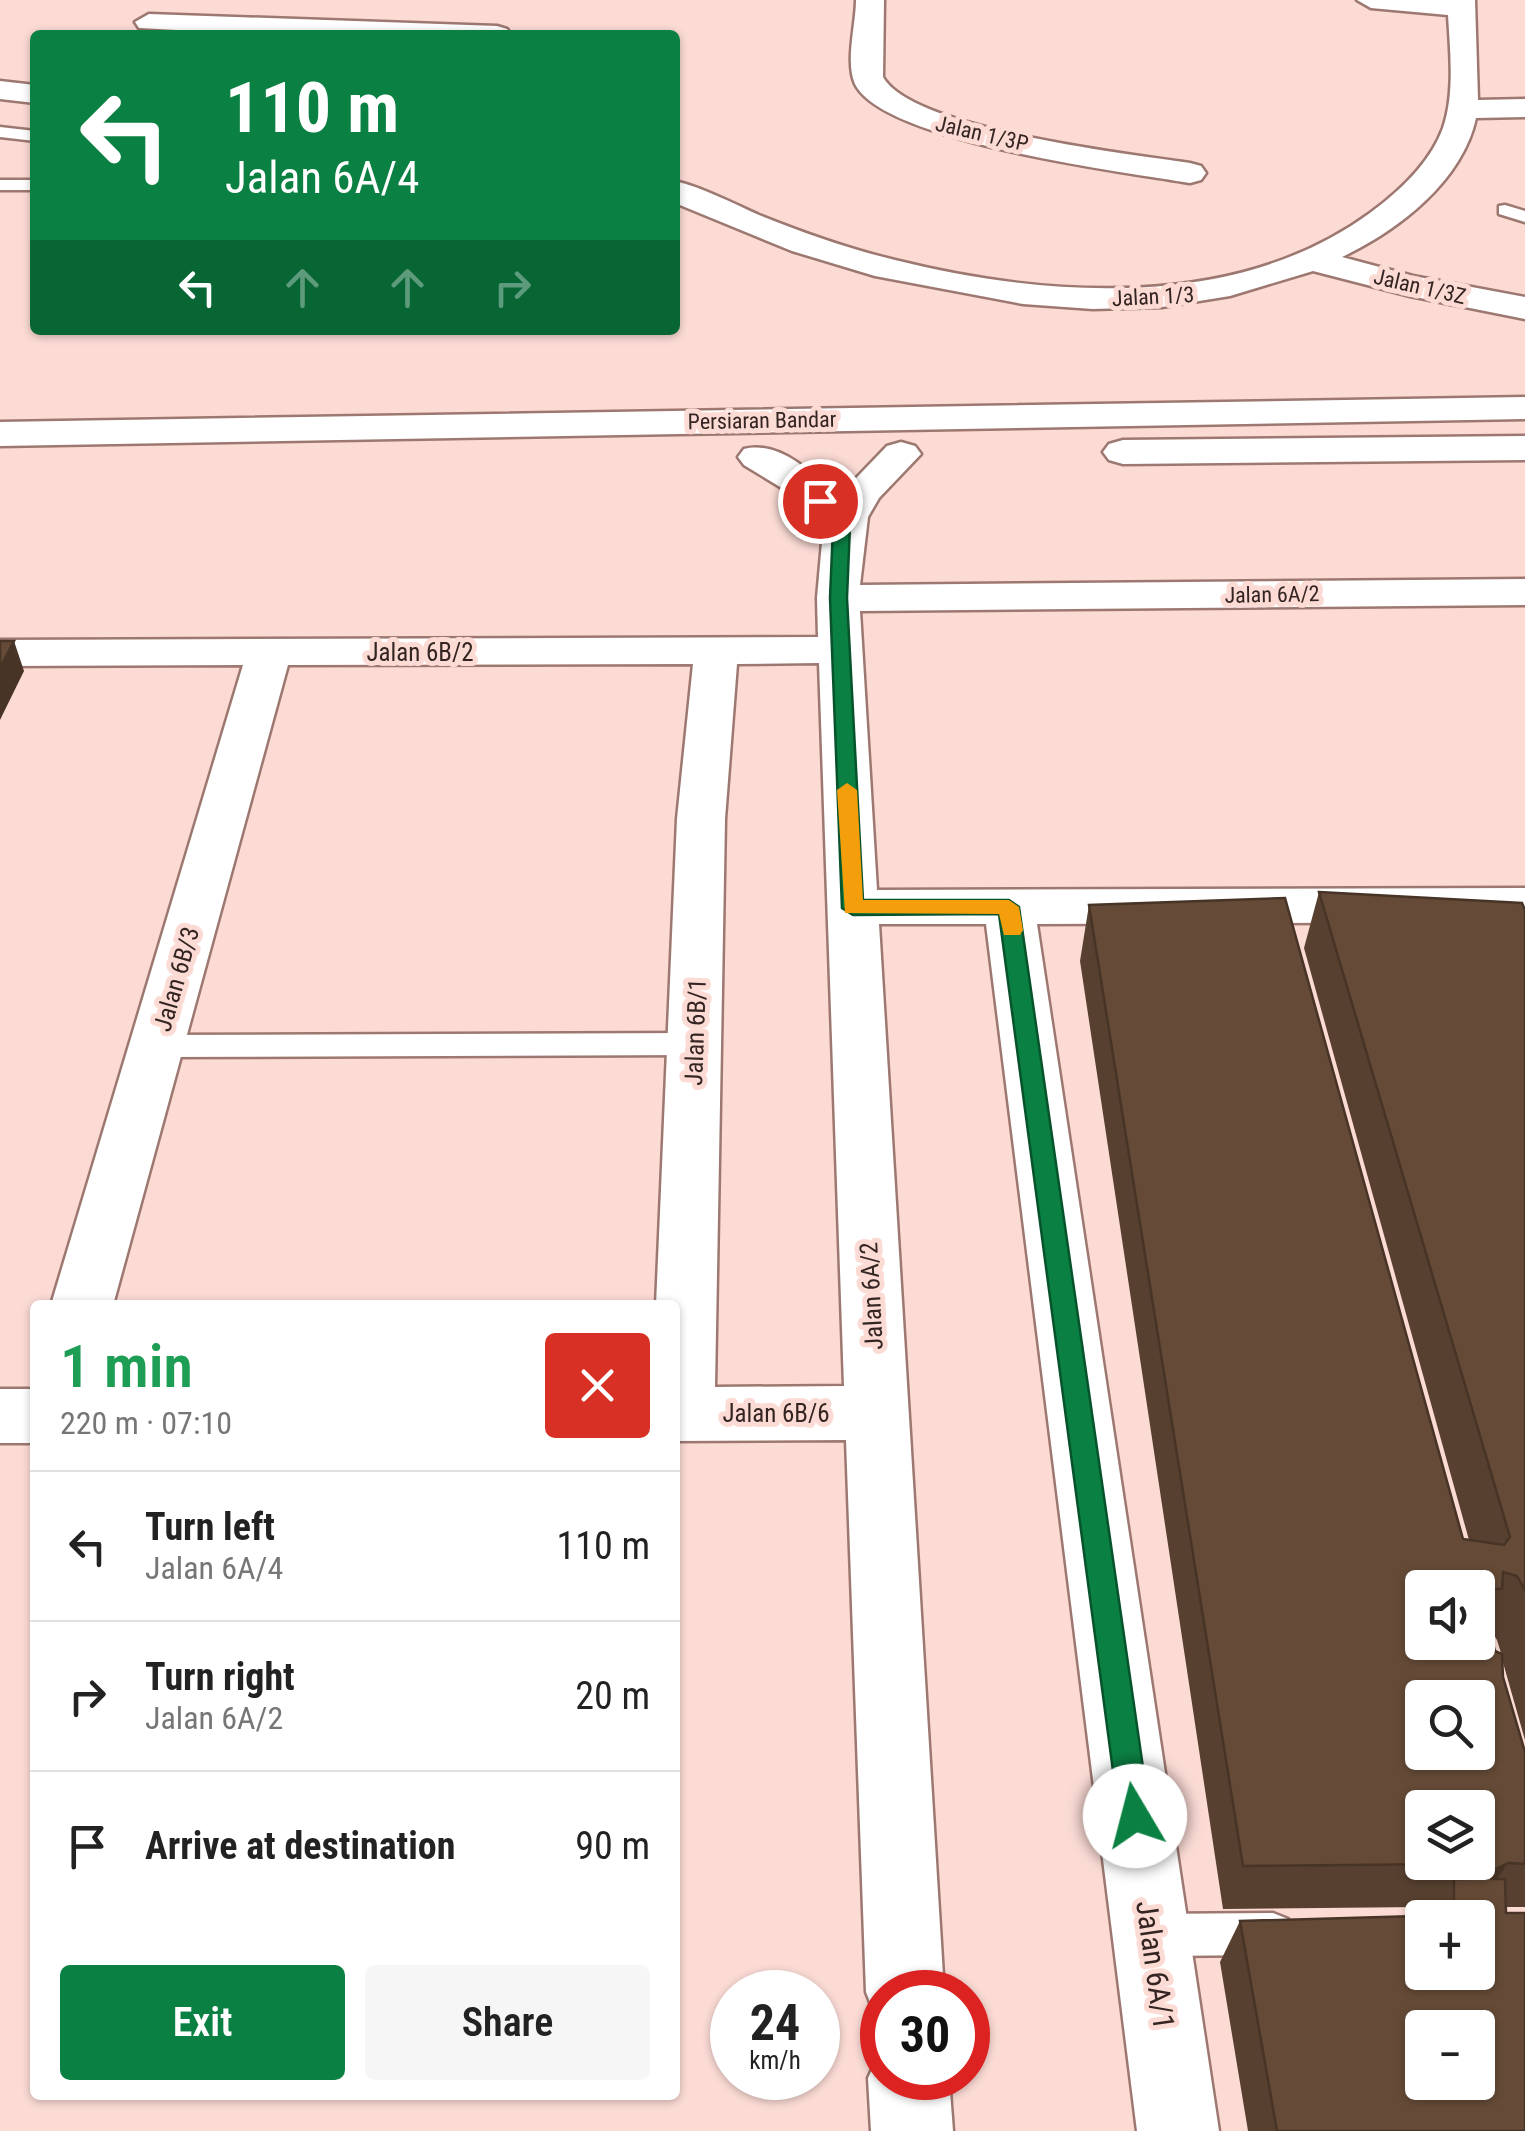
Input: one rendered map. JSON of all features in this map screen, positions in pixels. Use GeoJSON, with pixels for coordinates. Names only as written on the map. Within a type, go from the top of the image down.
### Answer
{"type":"FeatureCollection","features":[{"type":"Feature","properties":{"kind":"street","name":"Jalan 1/3P"},"geometry":{"type":"LineString","coordinates":[[870,0],[868,81],[880,99],[908,115],[1190,174]]}},
{"type":"Feature","properties":{"kind":"street"},"geometry":{"type":"LineString","coordinates":[[1371,0],[1461,4]]}},
{"type":"Feature","properties":{"kind":"street","name":"Jalan 1/3"},"geometry":{"type":"LineString","coordinates":[[680,193],[824,250],[953,283],[1086,300],[1209,293],[1316,261],[1380,223],[1427,179],[1450,143],[1463,109],[1461,4]]}},
{"type":"Feature","properties":{"kind":"street"},"geometry":{"type":"LineString","coordinates":[[149,19],[433,30]]}},
{"type":"Feature","properties":{"kind":"street"},"geometry":{"type":"LineString","coordinates":[[0,90],[30,93]]}},
{"type":"Feature","properties":{"kind":"street"},"geometry":{"type":"LineString","coordinates":[[1463,109],[1525,108]]}},
{"type":"Feature","properties":{"kind":"street","name":"Jalan 1/3Z"},"geometry":{"type":"LineString","coordinates":[[1316,261],[1410,286],[1525,308]]}},
{"type":"Feature","properties":{"kind":"street","name":"Persiaran Bandar"},"geometry":{"type":"LineString","coordinates":[[0,434],[1525,408]]}},
{"type":"Feature","properties":{"kind":"street","name":"Persiaran Bandar"},"geometry":{"type":"LineString","coordinates":[[0,470],[901,454],[1525,448]]}},
{"type":"Feature","properties":{"kind":"street"},"geometry":{"type":"LineString","coordinates":[[758,457],[799,482],[841,526],[861,492],[901,454]]}},
{"type":"Feature","properties":{"kind":"street","name":"Jalan 6A/2"},"geometry":{"type":"LineString","coordinates":[[841,526],[840,624],[904,1970]]}},
{"type":"Feature","properties":{"kind":"street","name":"Jalan 6A/2"},"geometry":{"type":"LineString","coordinates":[[840,624],[1525,592]]}},
{"type":"Feature","properties":{"kind":"street","name":"Jalan 6B/2"},"geometry":{"type":"LineString","coordinates":[[0,653],[716,650],[840,624]]}},
{"type":"Feature","properties":{"kind":"street","name":"Jalan 6B/1"},"geometry":{"type":"LineString","coordinates":[[680,1389],[702,819],[716,650]]}},
{"type":"Feature","properties":{"kind":"street","name":"Jalan 6B/3"},"geometry":{"type":"LineString","coordinates":[[83,1300],[269,652]]}},
{"type":"Feature","properties":{"kind":"street"},"geometry":{"type":"LineString","coordinates":[[853,908],[1525,906]]}},
{"type":"Feature","properties":{"kind":"street","name":"Jalan 6A/1"},"geometry":{"type":"LineString","coordinates":[[1009,907],[1178,2131]]}},
{"type":"Feature","properties":{"kind":"street","name":"Jalan 6B/6"},"geometry":{"type":"LineString","coordinates":[[680,1414],[876,1412]]}},
{"type":"Feature","properties":{"kind":"street"},"geometry":{"type":"LineString","coordinates":[[0,1416],[30,1416]]}},
{"type":"Feature","properties":{"kind":"street"},"geometry":{"type":"LineString","coordinates":[[911,2100],[912,2131]]}},
{"type":"Feature","properties":{"kind":"lane"},"geometry":{"type":"LineString","coordinates":[[0,132],[30,135]]}},
{"type":"Feature","properties":{"kind":"lane"},"geometry":{"type":"LineString","coordinates":[[0,186],[30,184]]}},
{"type":"Feature","properties":{"kind":"lane"},"geometry":{"type":"LineString","coordinates":[[1505,210],[1525,217]]}},
{"type":"Feature","properties":{"kind":"lane"},"geometry":{"type":"LineString","coordinates":[[157,1046],[694,1044]]}},
{"type":"Feature","properties":{"kind":"lane"},"geometry":{"type":"LineString","coordinates":[[1151,1935],[1306,1934]]}},
{"type":"Feature","properties":{"kind":"building"},"geometry":{"type":"Polygon","coordinates":[[[0,641],[14,641],[0,668],[0,641]]]}},
{"type":"Feature","properties":{"kind":"building"},"geometry":{"type":"Polygon","coordinates":[[[1319,892],[1522,903],[1525,910],[1525,1590],[1517,1576],[1503,1572],[1502,1589],[1495,1589],[1495,1570],[1405,1570],[1405,1660],[1495,1660],[1495,1651],[1502,1654],[1503,1677],[1525,1752],[1525,1864],[1508,1863],[1495,1870],[1495,1790],[1405,1790],[1405,1864],[1243,1866],[1089,905],[1285,898],[1463,1539],[1504,1545],[1510,1537],[1319,892]]]}},
{"type":"Feature","properties":{"kind":"building"},"geometry":{"type":"Polygon","coordinates":[[[1505,1879],[1506,1913],[1525,1913],[1525,2131],[1277,2131],[1240,1921],[1405,1916],[1405,1990],[1495,1990],[1495,1900],[1454,1900],[1454,1880],[1505,1879]]]}},
{"type":"Feature","properties":{"kind":"slow traffic"},"geometry":{"type":"LineString","coordinates":[[847,790],[853,908],[1009,907],[1012,930]]}},
{"type":"Feature","properties":{"kind":"route"},"geometry":{"type":"LineString","coordinates":[[820,501],[841,526],[838,598],[853,908],[1009,907],[1135,1816]]}}]}
